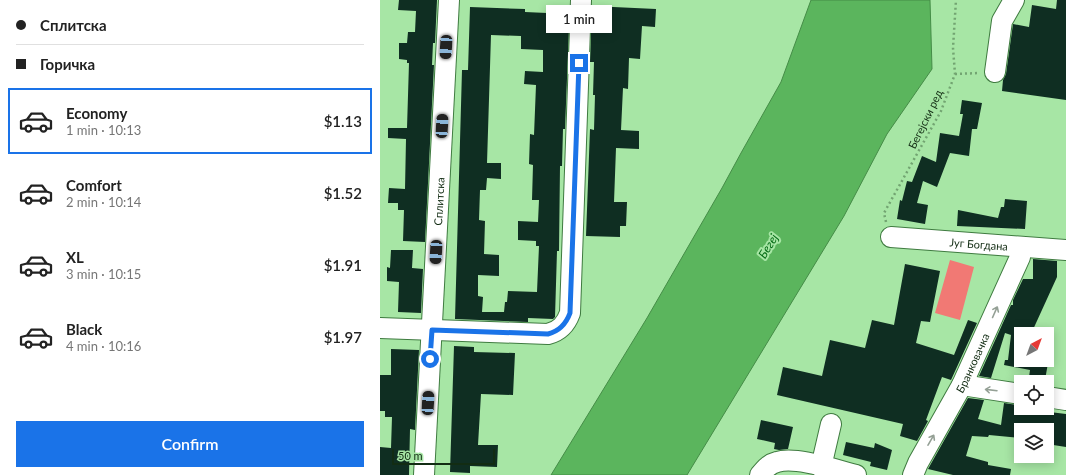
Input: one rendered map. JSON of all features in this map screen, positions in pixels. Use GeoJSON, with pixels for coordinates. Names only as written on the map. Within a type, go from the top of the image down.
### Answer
{"type":"FeatureCollection","features":[{"type":"Feature","properties":{"kind":"street","name":"Сплитска"},"geometry":{"type":"LineString","coordinates":[[424,475],[449,0]]}},
{"type":"Feature","properties":{"kind":"street"},"geometry":{"type":"LineString","coordinates":[[380,328],[548,334],[558,330],[567,320],[570,313],[581,0]]}},
{"type":"Feature","properties":{"kind":"street"},"geometry":{"type":"LineString","coordinates":[[995,72],[1002,21],[1014,0]]}},
{"type":"Feature","properties":{"kind":"street","name":"Југ Богдана"},"geometry":{"type":"LineString","coordinates":[[891,237],[1066,250]]}},
{"type":"Feature","properties":{"kind":"street","name":"Бранковачка"},"geometry":{"type":"LineString","coordinates":[[913,475],[918,463],[962,385],[1020,257],[1021,247]]}},
{"type":"Feature","properties":{"kind":"street"},"geometry":{"type":"LineString","coordinates":[[962,385],[1014,393]]}},
{"type":"Feature","properties":{"kind":"street"},"geometry":{"type":"LineString","coordinates":[[1054,398],[1066,400]]}},
{"type":"Feature","properties":{"kind":"street"},"geometry":{"type":"LineString","coordinates":[[821,467],[831,424]]}},
{"type":"Feature","properties":{"kind":"street"},"geometry":{"type":"LineString","coordinates":[[760,475],[767,466],[777,462],[792,460],[856,475]]}},
{"type":"Feature","properties":{"kind":"path","name":"Бегејски ред"},"geometry":{"type":"LineString","coordinates":[[891,237],[888,234],[884,213],[941,111],[955,74],[953,48],[956,0]]}},
{"type":"Feature","properties":{"kind":"path"},"geometry":{"type":"LineString","coordinates":[[955,74],[995,72]]}},
{"type":"Feature","properties":{"kind":"shaded area"},"geometry":{"type":"Polygon","coordinates":[[[950,260],[974,267],[960,320],[935,313],[950,260]]]}},
{"type":"Feature","properties":{"kind":"water","name":"Бегеј"},"geometry":{"type":"Polygon","coordinates":[[[811,0],[930,0],[932,69],[887,134],[844,216],[687,475],[551,475],[647,318],[781,82],[811,0]]]}},
{"type":"Feature","properties":{"kind":"building"},"geometry":{"type":"Polygon","coordinates":[[[399,0],[437,0],[435,43],[433,43],[432,65],[434,65],[425,242],[403,241],[404,210],[398,210],[398,203],[388,203],[389,188],[405,189],[406,139],[388,138],[388,128],[407,128],[409,63],[407,63],[407,60],[399,59],[399,43],[407,43],[408,32],[415,32],[416,11],[398,10],[399,0]]]}},
{"type":"Feature","properties":{"kind":"building"},"geometry":{"type":"Polygon","coordinates":[[[1057,0],[1066,0],[1066,100],[1002,91],[1013,24],[1029,27],[1032,5],[1056,9],[1057,0]]]}},
{"type":"Feature","properties":{"kind":"building"},"geometry":{"type":"Polygon","coordinates":[[[592,6],[656,9],[655,27],[642,26],[640,59],[629,58],[628,89],[623,88],[621,130],[639,131],[639,149],[616,148],[614,202],[627,202],[626,226],[620,226],[620,237],[586,236],[590,129],[594,130],[595,95],[593,95],[594,62],[590,62],[592,6]]]}},
{"type":"Feature","properties":{"kind":"building"},"geometry":{"type":"Polygon","coordinates":[[[470,7],[525,9],[525,12],[547,13],[547,8],[566,8],[566,28],[569,28],[565,129],[563,129],[562,166],[560,166],[559,251],[557,251],[555,317],[553,319],[528,318],[528,322],[455,319],[462,70],[468,70],[470,7]],[[491,35],[487,163],[501,163],[501,179],[487,178],[486,190],[480,190],[479,220],[485,221],[484,254],[499,255],[499,276],[478,275],[478,296],[483,297],[482,312],[504,312],[508,291],[537,292],[539,246],[536,246],[536,241],[518,240],[518,221],[538,222],[539,200],[532,200],[533,165],[529,164],[530,134],[534,135],[536,85],[524,84],[525,71],[543,72],[543,50],[521,49],[521,36],[491,35]]]}},
{"type":"Feature","properties":{"kind":"building"},"geometry":{"type":"Polygon","coordinates":[[[962,100],[982,103],[977,129],[972,129],[969,156],[950,153],[937,187],[923,181],[917,203],[928,205],[925,224],[897,219],[900,200],[902,201],[907,181],[912,182],[922,156],[936,162],[940,133],[959,136],[963,114],[960,114],[962,100]]]}},
{"type":"Feature","properties":{"kind":"building"},"geometry":{"type":"Polygon","coordinates":[[[1005,199],[1027,201],[1025,229],[957,226],[958,210],[998,218],[1001,207],[1004,207],[1005,199]]]}},
{"type":"Feature","properties":{"kind":"building"},"geometry":{"type":"Polygon","coordinates":[[[391,250],[413,250],[412,268],[423,269],[421,313],[398,312],[399,282],[387,281],[387,267],[390,268],[391,250]]]}},
{"type":"Feature","properties":{"kind":"building"},"geometry":{"type":"Polygon","coordinates":[[[1033,259],[1057,261],[1057,277],[1034,327],[1014,327],[1014,367],[1004,365],[1005,360],[1008,360],[1011,335],[1005,333],[991,378],[979,376],[1011,305],[1013,305],[1013,300],[1023,279],[1033,279],[1033,259]]]}},
{"type":"Feature","properties":{"kind":"building"},"geometry":{"type":"Polygon","coordinates":[[[905,264],[940,271],[930,322],[921,321],[916,343],[954,355],[968,320],[977,323],[951,380],[942,377],[926,420],[928,421],[917,441],[900,436],[903,424],[777,395],[783,367],[822,376],[830,340],[865,348],[872,320],[894,325],[905,264]]]}},
{"type":"Feature","properties":{"kind":"building"},"geometry":{"type":"Polygon","coordinates":[[[454,346],[474,347],[474,352],[515,353],[513,395],[481,394],[478,445],[498,445],[497,467],[470,466],[470,473],[450,472],[454,346]]]}},
{"type":"Feature","properties":{"kind":"building"},"geometry":{"type":"Polygon","coordinates":[[[391,349],[419,350],[415,430],[410,429],[409,475],[380,475],[380,447],[391,448],[392,417],[385,417],[385,411],[380,411],[380,375],[391,375],[391,349]]]}},
{"type":"Feature","properties":{"kind":"building"},"geometry":{"type":"Polygon","coordinates":[[[1014,367],[1047,367],[1046,375],[1029,375],[1030,370],[1014,367]]]}},
{"type":"Feature","properties":{"kind":"building"},"geometry":{"type":"Polygon","coordinates":[[[968,398],[984,400],[978,419],[1001,425],[1004,403],[1014,405],[1014,415],[1054,415],[1054,413],[1066,414],[1066,447],[1054,445],[1054,423],[1014,423],[1014,437],[989,435],[988,437],[972,436],[966,456],[988,462],[988,465],[1011,469],[1010,475],[953,475],[928,469],[968,398]]]}},
{"type":"Feature","properties":{"kind":"building"},"geometry":{"type":"Polygon","coordinates":[[[761,420],[793,427],[788,449],[774,449],[775,443],[757,439],[761,420]]]}},
{"type":"Feature","properties":{"kind":"building"},"geometry":{"type":"Polygon","coordinates":[[[846,442],[874,448],[875,443],[892,450],[887,470],[870,466],[871,462],[843,455],[846,442]]]}},
{"type":"Feature","properties":{"kind":"route"},"geometry":{"type":"LineString","coordinates":[[430,359],[432,330],[548,334],[554,333],[564,325],[567,320],[570,313],[579,63]]}}]}
